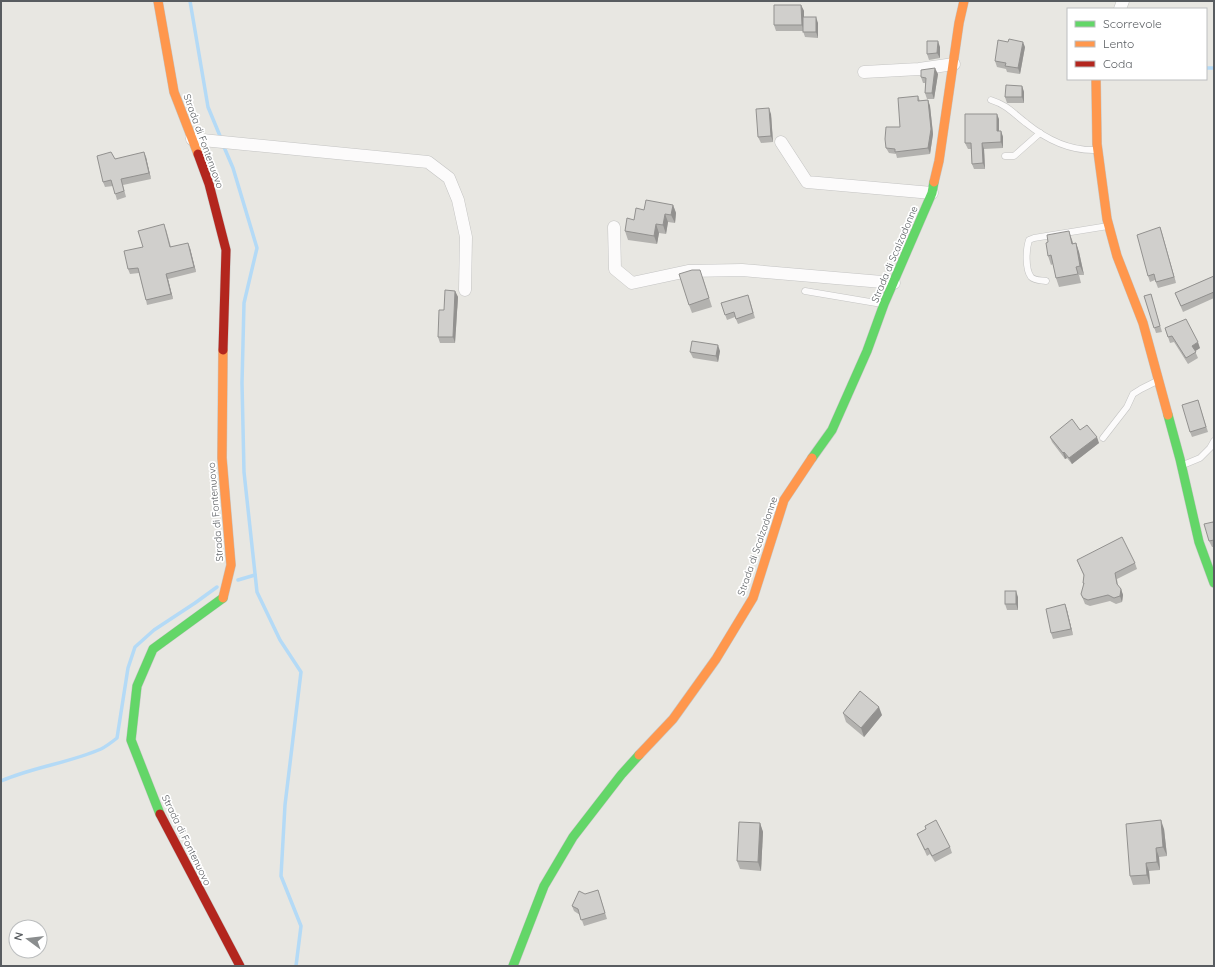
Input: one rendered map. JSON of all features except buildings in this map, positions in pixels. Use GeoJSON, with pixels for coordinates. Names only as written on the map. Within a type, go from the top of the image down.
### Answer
{"type":"FeatureCollection","features":[{"type":"Feature","properties":{"kind":"street","name":"Strada di Fontenuovo"},"geometry":{"type":"LineString","coordinates":[[158,1],[174,92],[209,184],[226,250],[222,458],[231,565],[223,599],[153,649],[137,686],[131,740],[162,819],[240,966]]}},
{"type":"Feature","properties":{"kind":"street","name":"Strada di Scalzadonne"},"geometry":{"type":"LineString","coordinates":[[513,966],[544,886],[573,838],[621,775],[673,719],[716,659],[753,598],[784,500],[832,430],[867,351],[884,304],[932,193],[939,161],[959,23],[964,1]]}},
{"type":"Feature","properties":{"kind":"street"},"geometry":{"type":"LineString","coordinates":[[864,72],[919,69],[954,64]]}},
{"type":"Feature","properties":{"kind":"street"},"geometry":{"type":"LineString","coordinates":[[1096,80],[1098,150],[1109,225],[1117,256],[1143,323],[1181,465],[1199,542],[1214,583]]}},
{"type":"Feature","properties":{"kind":"street"},"geometry":{"type":"LineString","coordinates":[[192,139],[428,162],[449,178],[458,200],[466,237],[465,290]]}},
{"type":"Feature","properties":{"kind":"street"},"geometry":{"type":"LineString","coordinates":[[781,142],[807,182],[932,193]]}},
{"type":"Feature","properties":{"kind":"street"},"geometry":{"type":"LineString","coordinates":[[614,227],[615,269],[632,283],[688,271],[742,270],[894,283]]}},
{"type":"Feature","properties":{"kind":"lane"},"geometry":{"type":"LineString","coordinates":[[991,100],[1002,103],[1027,124],[1057,144],[1077,149],[1098,150]]}},
{"type":"Feature","properties":{"kind":"lane"},"geometry":{"type":"LineString","coordinates":[[1005,156],[1014,156],[1040,133]]}},
{"type":"Feature","properties":{"kind":"lane"},"geometry":{"type":"LineString","coordinates":[[1046,281],[1034,279],[1030,276],[1027,267],[1027,245],[1029,240],[1109,225]]}},
{"type":"Feature","properties":{"kind":"lane"},"geometry":{"type":"LineString","coordinates":[[805,291],[884,304]]}},
{"type":"Feature","properties":{"kind":"lane"},"geometry":{"type":"LineString","coordinates":[[1103,438],[1127,407],[1133,394],[1159,380]]}},
{"type":"Feature","properties":{"kind":"lane"},"geometry":{"type":"LineString","coordinates":[[1181,465],[1200,458],[1210,448],[1214,441]]}},
{"type":"Feature","properties":{"kind":"waterway"},"geometry":{"type":"LineString","coordinates":[[190,1],[208,107],[220,136]]}},
{"type":"Feature","properties":{"kind":"waterway"},"geometry":{"type":"LineString","coordinates":[[1207,68],[1214,68]]}},
{"type":"Feature","properties":{"kind":"waterway"},"geometry":{"type":"LineString","coordinates":[[224,147],[233,168],[257,248],[244,303],[242,383],[244,472],[257,592],[280,640],[301,672],[285,805],[281,876],[301,926],[296,966]]}},
{"type":"Feature","properties":{"kind":"waterway"},"geometry":{"type":"LineString","coordinates":[[238,580],[255,575]]}},
{"type":"Feature","properties":{"kind":"waterway"},"geometry":{"type":"LineString","coordinates":[[1,781],[26,772],[89,754],[103,748],[117,738],[128,668],[135,647],[154,630],[217,587]]}},
{"type":"Feature","properties":{"kind":"traffic: fast"},"geometry":{"type":"LineString","coordinates":[[812,458],[832,430],[867,351],[884,304],[932,193],[934,182]]}},
{"type":"Feature","properties":{"kind":"traffic: fast"},"geometry":{"type":"LineString","coordinates":[[1168,415],[1180,459],[1199,542],[1214,583]]}},
{"type":"Feature","properties":{"kind":"traffic: fast"},"geometry":{"type":"LineString","coordinates":[[160,814],[131,740],[137,686],[153,649],[223,598]]}},
{"type":"Feature","properties":{"kind":"traffic: fast"},"geometry":{"type":"LineString","coordinates":[[513,966],[544,886],[573,837],[621,775],[639,755]]}},
{"type":"Feature","properties":{"kind":"traffic: slow"},"geometry":{"type":"LineString","coordinates":[[158,1],[174,92],[198,154]]}},
{"type":"Feature","properties":{"kind":"traffic: slow"},"geometry":{"type":"LineString","coordinates":[[934,182],[939,161],[959,23],[964,1]]}},
{"type":"Feature","properties":{"kind":"traffic: slow"},"geometry":{"type":"LineString","coordinates":[[1096,80],[1097,144],[1107,219],[1117,256],[1143,323],[1168,415]]}},
{"type":"Feature","properties":{"kind":"traffic: slow"},"geometry":{"type":"LineString","coordinates":[[223,350],[222,458],[231,565],[223,598]]}},
{"type":"Feature","properties":{"kind":"traffic: slow"},"geometry":{"type":"LineString","coordinates":[[639,755],[673,719],[716,659],[753,598],[784,500],[812,458]]}},
{"type":"Feature","properties":{"kind":"traffic: jam"},"geometry":{"type":"LineString","coordinates":[[198,154],[209,184],[226,250],[223,350]]}},
{"type":"Feature","properties":{"kind":"traffic: jam"},"geometry":{"type":"LineString","coordinates":[[160,814],[240,966]]}}]}
